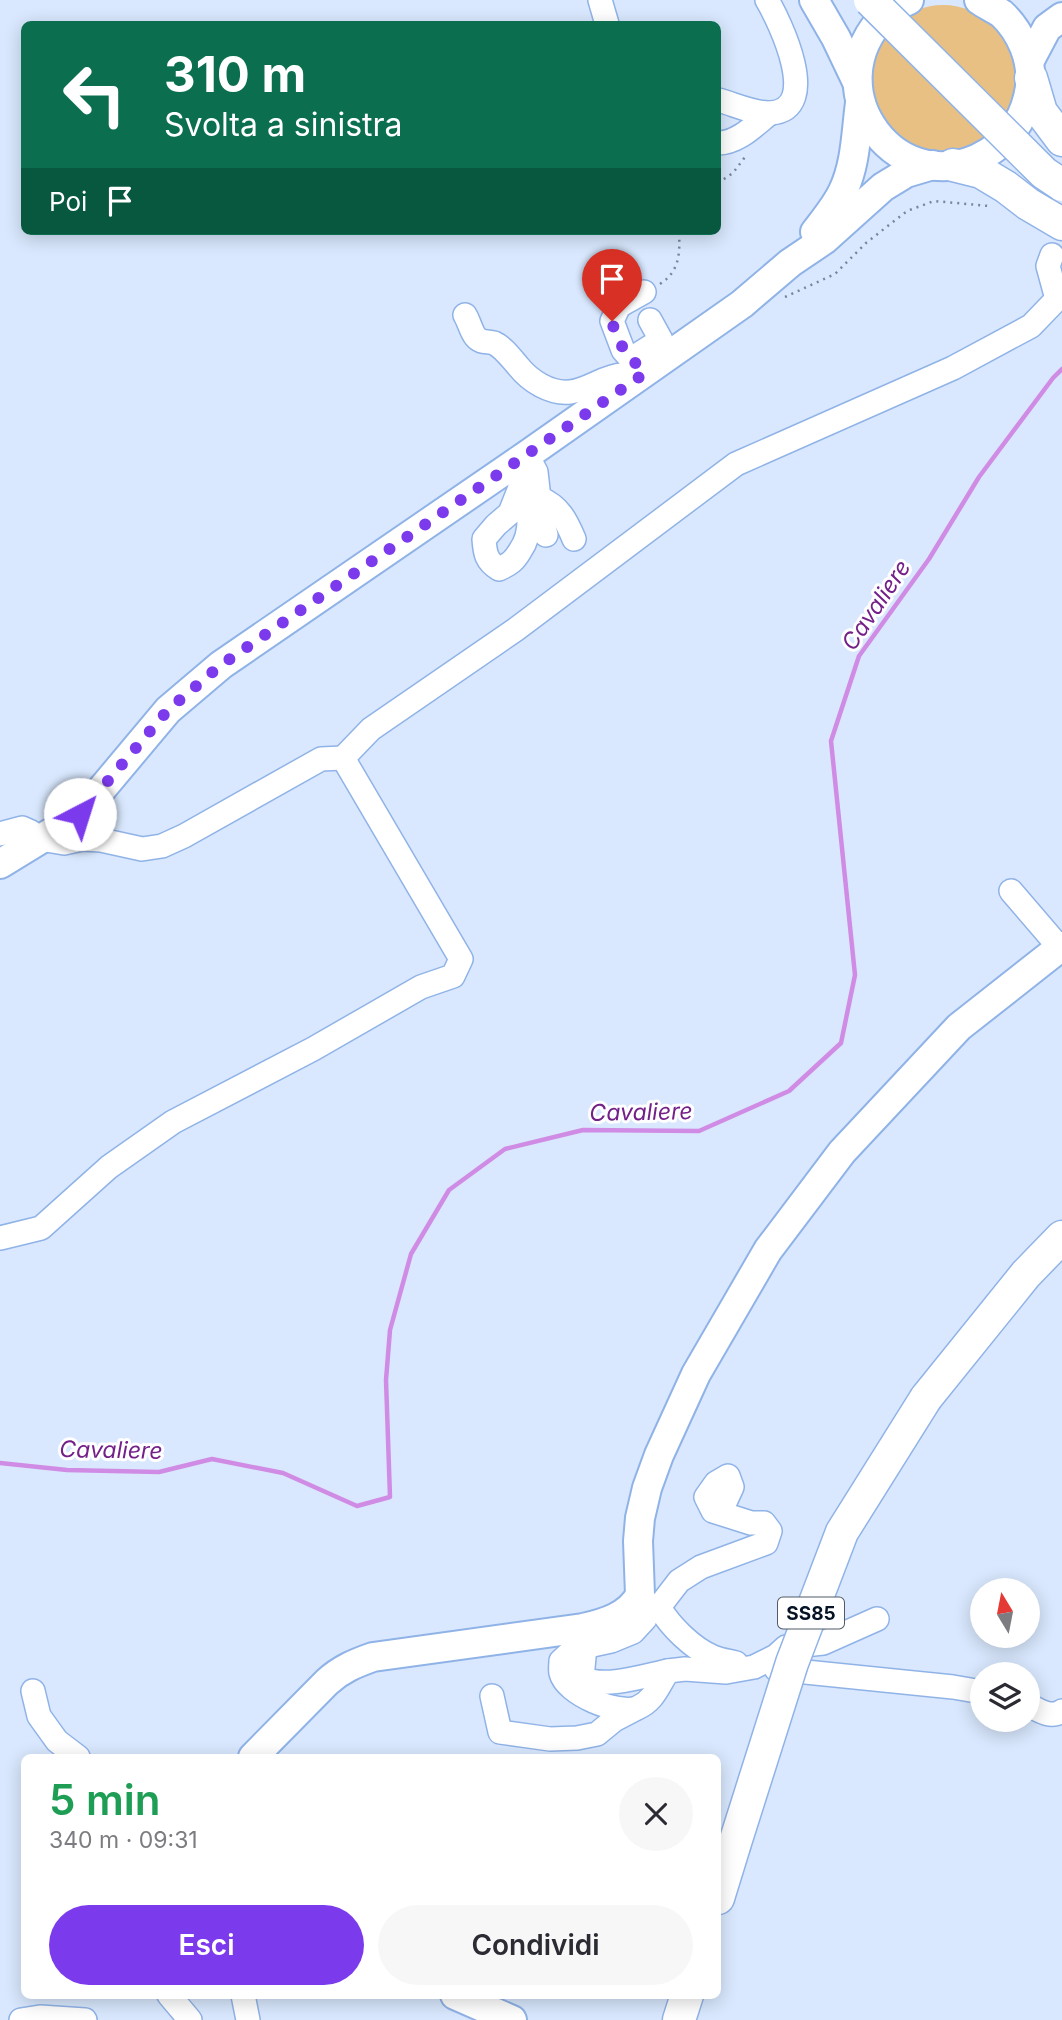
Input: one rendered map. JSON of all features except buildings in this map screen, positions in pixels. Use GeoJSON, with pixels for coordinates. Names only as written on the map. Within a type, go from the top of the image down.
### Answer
{"type":"FeatureCollection","features":[{"type":"Feature","properties":{"kind":"highway"},"geometry":{"type":"LineString","coordinates":[[870,0],[1044,173],[1062,185]]}},
{"type":"Feature","properties":{"kind":"highway"},"geometry":{"type":"LineString","coordinates":[[1030,70],[1041,112],[1062,141]]}},
{"type":"Feature","properties":{"kind":"highway"},"geometry":{"type":"LineString","coordinates":[[956,168],[1006,187],[1062,224]]}},
{"type":"Feature","properties":{"kind":"highway","name":"SS85"},"geometry":{"type":"LineString","coordinates":[[721,1888],[792,1663],[842,1532],[926,1398],[1026,1274],[1062,1237]]}},
{"type":"Feature","properties":{"kind":"highway"},"geometry":{"type":"LineString","coordinates":[[678,2020],[686,1999]]}},
{"type":"Feature","properties":{"kind":"main road"},"geometry":{"type":"LineString","coordinates":[[814,0],[836,38],[870,126],[887,145],[909,159],[956,168]]}},
{"type":"Feature","properties":{"kind":"main road"},"geometry":{"type":"LineString","coordinates":[[790,263],[844,190],[853,161],[860,56],[871,32],[888,12],[909,0]]}},
{"type":"Feature","properties":{"kind":"main road"},"geometry":{"type":"LineString","coordinates":[[979,0],[1001,14],[1019,35],[1030,70]]}},
{"type":"Feature","properties":{"kind":"main road"},"geometry":{"type":"LineString","coordinates":[[0,864],[36,836],[80,814],[168,710],[221,665],[532,476],[636,371],[742,304],[790,263],[824,240],[883,187],[906,173],[956,168],[1000,146],[1017,126],[1027,104],[1030,70],[1047,28],[1062,17]]}},
{"type":"Feature","properties":{"kind":"main road"},"geometry":{"type":"LineString","coordinates":[[256,1754],[327,1682],[356,1663],[373,1657],[583,1628],[617,1618],[648,1604],[640,1595],[638,1541],[640,1518],[659,1455],[696,1374],[768,1250],[842,1152],[960,1027],[1061,947]]}},
{"type":"Feature","properties":{"kind":"main road"},"geometry":{"type":"LineString","coordinates":[[464,1999],[512,2020]]}},
{"type":"Feature","properties":{"kind":"street"},"geometry":{"type":"LineString","coordinates":[[600,0],[606,21]]}},
{"type":"Feature","properties":{"kind":"street"},"geometry":{"type":"LineString","coordinates":[[721,101],[770,113],[781,110],[790,103],[795,92],[796,76],[778,18],[767,0]]}},
{"type":"Feature","properties":{"kind":"street"},"geometry":{"type":"LineString","coordinates":[[721,143],[735,139],[770,113]]}},
{"type":"Feature","properties":{"kind":"street"},"geometry":{"type":"LineString","coordinates":[[0,834],[22,828],[36,836],[64,842],[101,840],[142,849],[162,846],[321,760],[343,758],[371,729],[515,630],[736,464],[953,368],[1031,326],[1057,299],[1048,266],[1052,255]]}},
{"type":"Feature","properties":{"kind":"street"},"geometry":{"type":"LineString","coordinates":[[636,371],[614,332],[612,321],[619,306],[644,292]]}},
{"type":"Feature","properties":{"kind":"street"},"geometry":{"type":"LineString","coordinates":[[465,315],[477,338],[494,343],[537,384],[568,393],[588,388],[615,375],[636,371],[661,340],[650,320]]}},
{"type":"Feature","properties":{"kind":"street"},"geometry":{"type":"LineString","coordinates":[[532,476],[546,535]]}},
{"type":"Feature","properties":{"kind":"street"},"geometry":{"type":"LineString","coordinates":[[532,476],[566,519],[574,539]]}},
{"type":"Feature","properties":{"kind":"street"},"geometry":{"type":"LineString","coordinates":[[0,1238],[41,1228],[109,1167],[173,1122],[313,1049],[421,987],[453,976],[461,959],[343,758]]}},
{"type":"Feature","properties":{"kind":"street"},"geometry":{"type":"LineString","coordinates":[[0,849],[36,836]]}},
{"type":"Feature","properties":{"kind":"street"},"geometry":{"type":"LineString","coordinates":[[1011,891],[1061,947]]}},
{"type":"Feature","properties":{"kind":"street"},"geometry":{"type":"LineString","coordinates":[[635,1709],[614,1708],[593,1702],[573,1690],[561,1674],[562,1661],[574,1650],[611,1641],[633,1632],[645,1619],[648,1604],[701,1567],[766,1543],[770,1531],[764,1523],[751,1523],[720,1513]]}},
{"type":"Feature","properties":{"kind":"street"},"geometry":{"type":"LineString","coordinates":[[648,1604],[688,1640],[711,1656],[754,1667],[970,1690]]}},
{"type":"Feature","properties":{"kind":"street"},"geometry":{"type":"LineString","coordinates":[[585,1647],[582,1678],[591,1682],[637,1679],[685,1669],[726,1672],[754,1667],[776,1656],[786,1647],[822,1643],[877,1619]]}},
{"type":"Feature","properties":{"kind":"street"},"geometry":{"type":"LineString","coordinates":[[492,1696],[500,1732],[550,1739],[577,1738],[597,1734],[614,1720],[653,1698],[668,1671]]}},
{"type":"Feature","properties":{"kind":"street"},"geometry":{"type":"LineString","coordinates":[[33,1691],[38,1716],[57,1741],[74,1754]]}},
{"type":"Feature","properties":{"kind":"street"},"geometry":{"type":"LineString","coordinates":[[1040,1710],[1050,1715],[1062,1711]]}},
{"type":"Feature","properties":{"kind":"street"},"geometry":{"type":"LineString","coordinates":[[172,1999],[190,2020]]}},
{"type":"Feature","properties":{"kind":"street"},"geometry":{"type":"LineString","coordinates":[[244,1999],[248,2020]]}},
{"type":"Feature","properties":{"kind":"street"},"geometry":{"type":"LineString","coordinates":[[21,2020],[49,2017],[85,2020]]}},
{"type":"Feature","properties":{"kind":"path"},"geometry":{"type":"LineString","coordinates":[[784,297],[835,274],[866,243],[908,211],[934,201],[988,205],[998,210]]}},
{"type":"Feature","properties":{"kind":"path"},"geometry":{"type":"LineString","coordinates":[[644,292],[666,280],[675,270],[680,254],[679,235]]}},
{"type":"Feature","properties":{"kind":"shaded area"},"geometry":{"type":"Polygon","coordinates":[[[943,5],[971,11],[995,26],[1010,50],[1016,78],[1010,106],[995,130],[971,145],[943,151],[915,145],[891,130],[876,106],[870,78],[876,50],[891,26],[915,11],[943,5]]]}},
{"type":"Feature","properties":{"kind":"waterway","name":"Cavaliere"},"geometry":{"type":"LineString","coordinates":[[0,1463],[67,1470],[159,1472],[212,1459],[283,1473],[357,1506],[390,1497],[386,1380],[390,1330],[411,1254],[449,1190],[505,1149],[583,1130],[699,1131],[789,1091],[841,1043],[855,975],[831,741],[859,656],[929,559],[979,477],[1062,369]]}},
{"type":"Feature","properties":{"kind":"route"},"geometry":{"type":"LineString","coordinates":[[80,814],[168,710],[221,665],[645,373],[623,350],[612,321]]}}]}
